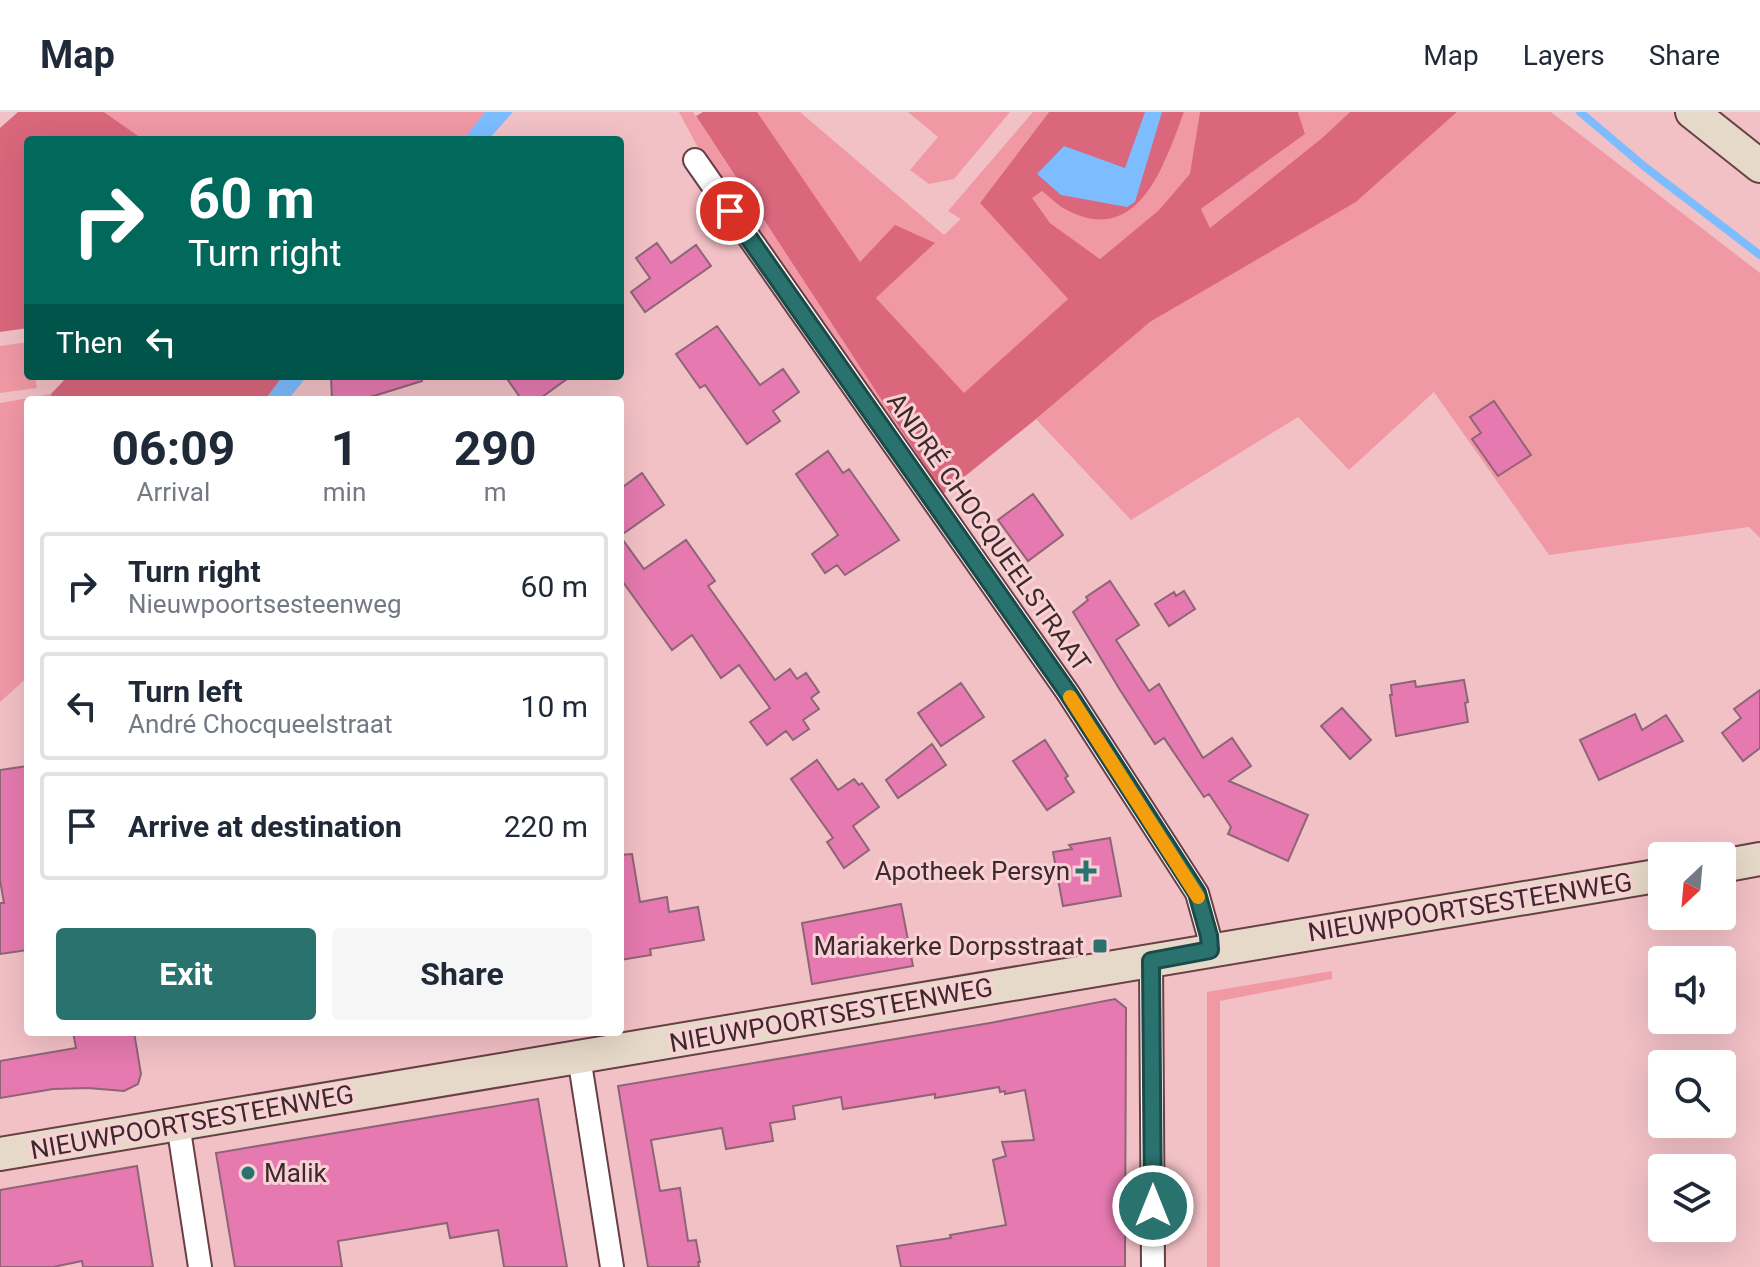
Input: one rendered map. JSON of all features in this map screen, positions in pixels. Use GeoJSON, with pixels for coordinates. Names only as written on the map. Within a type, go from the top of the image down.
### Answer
{"type":"FeatureCollection","features":[{"type":"Feature","properties":{"kind":"main road"},"geometry":{"type":"LineString","coordinates":[[1692,112],[1760,166]]}},
{"type":"Feature","properties":{"kind":"main road"},"geometry":{"type":"LineString","coordinates":[[1736,863],[1760,859]]}},
{"type":"Feature","properties":{"kind":"main road","name":"NIEUWPOORTSESTEENWEG"},"geometry":{"type":"LineString","coordinates":[[0,1154],[1648,877]]}},
{"type":"Feature","properties":{"kind":"street","name":"ANDRÉ CHOCQUEELSTRAAT"},"geometry":{"type":"LineString","coordinates":[[695,160],[1068,693],[1197,893],[1210,950]]}},
{"type":"Feature","properties":{"kind":"street"},"geometry":{"type":"LineString","coordinates":[[1151,961],[1153,1267]]}},
{"type":"Feature","properties":{"kind":"street"},"geometry":{"type":"LineString","coordinates":[[579,1057],[612,1267]]}},
{"type":"Feature","properties":{"kind":"street"},"geometry":{"type":"LineString","coordinates":[[178,1124],[200,1267]]}},
{"type":"Feature","properties":{"kind":"shaded area"},"geometry":{"type":"Polygon","coordinates":[[[18,112],[104,112],[138,136],[24,136],[24,329],[0,332],[0,128],[18,112]]]}},
{"type":"Feature","properties":{"kind":"shaded area"},"geometry":{"type":"Polygon","coordinates":[[[104,112],[485,112],[466,136],[138,136],[104,112]]]}},
{"type":"Feature","properties":{"kind":"shaded area"},"geometry":{"type":"Polygon","coordinates":[[[679,112],[693,112],[943,494],[704,159],[679,112]]]}},
{"type":"Feature","properties":{"kind":"shaded area"},"geometry":{"type":"Polygon","coordinates":[[[703,112],[757,112],[860,262],[895,225],[935,243],[876,298],[964,393],[1068,299],[980,203],[1049,112],[1184,112],[1158,175],[1131,209],[1113,218],[1092,219],[1064,208],[1042,191],[1032,198],[1050,223],[1100,259],[1159,210],[1190,174],[1200,112],[1298,112],[1305,134],[1201,209],[1210,228],[1350,112],[1457,112],[1356,202],[1150,322],[943,494],[696,116],[703,112]]]}},
{"type":"Feature","properties":{"kind":"shaded area"},"geometry":{"type":"Polygon","coordinates":[[[757,112],[800,112],[944,235],[961,219],[948,211],[1033,112],[1049,112],[980,203],[1068,299],[964,394],[876,298],[935,243],[860,263],[757,112]]]}},
{"type":"Feature","properties":{"kind":"shaded area"},"geometry":{"type":"Polygon","coordinates":[[[908,112],[1010,112],[954,179],[929,184],[910,170],[938,137],[908,112]]]}},
{"type":"Feature","properties":{"kind":"shaded area"},"geometry":{"type":"Polygon","coordinates":[[[1184,112],[1200,112],[1191,174],[1159,210],[1100,259],[1050,223],[1031,198],[1042,191],[1067,210],[1164,164],[1184,112]]]}},
{"type":"Feature","properties":{"kind":"shaded area"},"geometry":{"type":"Polygon","coordinates":[[[1298,112],[1350,112],[1210,228],[1201,209],[1305,134],[1298,112]]]}},
{"type":"Feature","properties":{"kind":"shaded area"},"geometry":{"type":"Polygon","coordinates":[[[1457,112],[1551,112],[1760,273],[1760,538],[1749,527],[1549,555],[1434,392],[1349,470],[1298,417],[1131,520],[1036,419],[1150,322],[1356,202],[1457,112]]]}},
{"type":"Feature","properties":{"kind":"shaded area"},"geometry":{"type":"Polygon","coordinates":[[[24,343],[24,380],[36,380],[37,388],[0,393],[0,346],[24,343]]]}},
{"type":"Feature","properties":{"kind":"shaded area"},"geometry":{"type":"Polygon","coordinates":[[[64,380],[280,380],[268,396],[51,394],[64,380]]]}},
{"type":"Feature","properties":{"kind":"shaded area"},"geometry":{"type":"Polygon","coordinates":[[[24,399],[24,681],[0,702],[0,403],[24,399]]]}},
{"type":"Feature","properties":{"kind":"shaded area"},"geometry":{"type":"Polygon","coordinates":[[[1332,971],[1332,979],[1220,1001],[1220,1267],[1207,1267],[1207,992],[1332,971]]]}},
{"type":"Feature","properties":{"kind":"water"},"geometry":{"type":"Polygon","coordinates":[[[485,112],[513,112],[492,136],[466,136],[485,112]]]}},
{"type":"Feature","properties":{"kind":"water"},"geometry":{"type":"Polygon","coordinates":[[[1145,112],[1162,112],[1135,202],[1127,207],[1061,195],[1037,174],[1064,146],[1125,168],[1145,112]]]}},
{"type":"Feature","properties":{"kind":"water"},"geometry":{"type":"Polygon","coordinates":[[[280,380],[304,380],[291,396],[268,396],[280,380]]]}},
{"type":"Feature","properties":{"kind":"building"},"geometry":{"type":"Polygon","coordinates":[[[657,243],[671,263],[696,245],[711,266],[645,312],[631,292],[650,278],[636,258],[657,243]]]}},
{"type":"Feature","properties":{"kind":"building"},"geometry":{"type":"Polygon","coordinates":[[[717,326],[760,385],[783,369],[799,392],[773,411],[780,421],[747,444],[705,385],[700,388],[676,354],[717,326]]]}},
{"type":"Feature","properties":{"kind":"building"},"geometry":{"type":"Polygon","coordinates":[[[331,380],[422,381],[374,396],[332,396],[331,380]]]}},
{"type":"Feature","properties":{"kind":"building"},"geometry":{"type":"Polygon","coordinates":[[[508,380],[566,380],[544,396],[519,396],[508,380]]]}},
{"type":"Feature","properties":{"kind":"building"},"geometry":{"type":"Polygon","coordinates":[[[1494,401],[1531,455],[1498,476],[1472,439],[1481,433],[1470,417],[1494,401]]]}},
{"type":"Feature","properties":{"kind":"building"},"geometry":{"type":"Polygon","coordinates":[[[828,451],[843,473],[849,469],[899,540],[845,575],[837,565],[825,573],[812,554],[838,535],[796,474],[828,451]]]}},
{"type":"Feature","properties":{"kind":"building"},"geometry":{"type":"Polygon","coordinates":[[[642,473],[664,505],[624,533],[624,486],[642,473]]]}},
{"type":"Feature","properties":{"kind":"building"},"geometry":{"type":"Polygon","coordinates":[[[1033,494],[1063,535],[1028,561],[998,520],[1033,494]]]}},
{"type":"Feature","properties":{"kind":"building"},"geometry":{"type":"Polygon","coordinates":[[[686,540],[715,581],[708,586],[775,680],[790,669],[797,679],[806,673],[819,692],[811,698],[819,709],[803,720],[809,729],[793,740],[786,731],[767,745],[750,722],[770,708],[739,665],[721,678],[692,635],[672,650],[624,584],[624,542],[644,569],[686,540]]]}},
{"type":"Feature","properties":{"kind":"building"},"geometry":{"type":"Polygon","coordinates":[[[1110,581],[1139,625],[1116,640],[1149,691],[1159,684],[1203,758],[1232,738],[1251,766],[1229,781],[1308,815],[1288,861],[1228,834],[1231,827],[1209,794],[1204,797],[1164,738],[1155,744],[1120,690],[1073,612],[1088,600],[1086,597],[1110,581]]]}},
{"type":"Feature","properties":{"kind":"building"},"geometry":{"type":"Polygon","coordinates":[[[1184,591],[1195,609],[1169,626],[1155,604],[1174,592],[1176,596],[1184,591]]]}},
{"type":"Feature","properties":{"kind":"building"},"geometry":{"type":"Polygon","coordinates":[[[1464,680],[1468,722],[1396,736],[1391,685],[1415,681],[1416,687],[1464,680]]]}},
{"type":"Feature","properties":{"kind":"building"},"geometry":{"type":"Polygon","coordinates":[[[961,683],[984,717],[941,746],[918,713],[961,683]]]}},
{"type":"Feature","properties":{"kind":"building"},"geometry":{"type":"Polygon","coordinates":[[[1760,690],[1760,748],[1743,761],[1722,733],[1741,718],[1734,709],[1760,690]]]}},
{"type":"Feature","properties":{"kind":"building"},"geometry":{"type":"Polygon","coordinates":[[[1342,708],[1371,740],[1350,759],[1321,726],[1342,708]]]}},
{"type":"Feature","properties":{"kind":"building"},"geometry":{"type":"Polygon","coordinates":[[[1635,714],[1642,730],[1666,715],[1683,741],[1599,780],[1580,740],[1635,714]]]}},
{"type":"Feature","properties":{"kind":"building"},"geometry":{"type":"Polygon","coordinates":[[[1045,740],[1068,776],[1065,778],[1074,792],[1047,810],[1013,761],[1045,740]]]}},
{"type":"Feature","properties":{"kind":"building"},"geometry":{"type":"Polygon","coordinates":[[[932,744],[946,765],[898,798],[886,780],[932,744]]]}},
{"type":"Feature","properties":{"kind":"building"},"geometry":{"type":"Polygon","coordinates":[[[817,760],[838,790],[854,779],[859,785],[862,783],[879,807],[853,826],[869,850],[844,868],[827,842],[833,838],[791,779],[817,760]]]}},
{"type":"Feature","properties":{"kind":"building"},"geometry":{"type":"Polygon","coordinates":[[[24,767],[24,951],[0,954],[0,903],[4,903],[0,880],[0,770],[24,767]]]}},
{"type":"Feature","properties":{"kind":"building"},"geometry":{"type":"Polygon","coordinates":[[[1110,838],[1121,896],[1063,906],[1053,852],[1072,849],[1069,845],[1110,838]]]}},
{"type":"Feature","properties":{"kind":"building"},"geometry":{"type":"Polygon","coordinates":[[[632,854],[640,902],[667,897],[669,912],[698,907],[704,940],[650,949],[651,955],[624,959],[624,855],[632,854]]]}},
{"type":"Feature","properties":{"kind":"building"},"geometry":{"type":"Polygon","coordinates":[[[901,904],[913,966],[812,984],[802,923],[901,904]]]}},
{"type":"Feature","properties":{"kind":"building"},"geometry":{"type":"Polygon","coordinates":[[[1115,999],[1126,1008],[1125,1267],[901,1267],[897,1246],[1006,1225],[993,1160],[1006,1156],[1002,1142],[1034,1140],[1025,1090],[1005,1094],[1005,1091],[1000,1092],[999,1087],[843,1109],[841,1097],[793,1106],[795,1119],[770,1123],[773,1141],[726,1149],[722,1128],[651,1140],[660,1191],[680,1188],[688,1241],[696,1240],[700,1262],[699,1267],[648,1267],[618,1086],[1115,999]]]}},
{"type":"Feature","properties":{"kind":"building"},"geometry":{"type":"Polygon","coordinates":[[[74,1036],[135,1036],[141,1074],[138,1084],[124,1091],[53,1089],[0,1098],[0,1061],[76,1048],[74,1036]]]}},
{"type":"Feature","properties":{"kind":"building"},"geometry":{"type":"Polygon","coordinates":[[[538,1099],[567,1267],[504,1267],[498,1230],[450,1238],[447,1223],[338,1241],[342,1267],[235,1267],[216,1153],[538,1099]]]}},
{"type":"Feature","properties":{"kind":"building"},"geometry":{"type":"Polygon","coordinates":[[[137,1166],[153,1267],[83,1267],[82,1261],[53,1267],[0,1267],[0,1190],[137,1166]]]}},
{"type":"Feature","properties":{"kind":"waterway"},"geometry":{"type":"LineString","coordinates":[[1580,112],[1645,167],[1760,255]]}},
{"type":"Feature","properties":{"kind":"slow traffic"},"geometry":{"type":"LineString","coordinates":[[1070,697],[1198,897]]}},
{"type":"Feature","properties":{"kind":"place","name":"Apotheek Persyn"},"geometry":{"type":"Point","coordinates":[1086,871]}},
{"type":"Feature","properties":{"kind":"place","name":"Mariakerke Dorpsstraat"},"geometry":{"type":"Point","coordinates":[1100,946]}},
{"type":"Feature","properties":{"kind":"place","name":"Malik"},"geometry":{"type":"Point","coordinates":[248,1173]}},
{"type":"Feature","properties":{"kind":"route"},"geometry":{"type":"LineString","coordinates":[[730,211],[1068,693],[1197,893],[1210,950],[1151,961],[1153,1206]]}}]}
